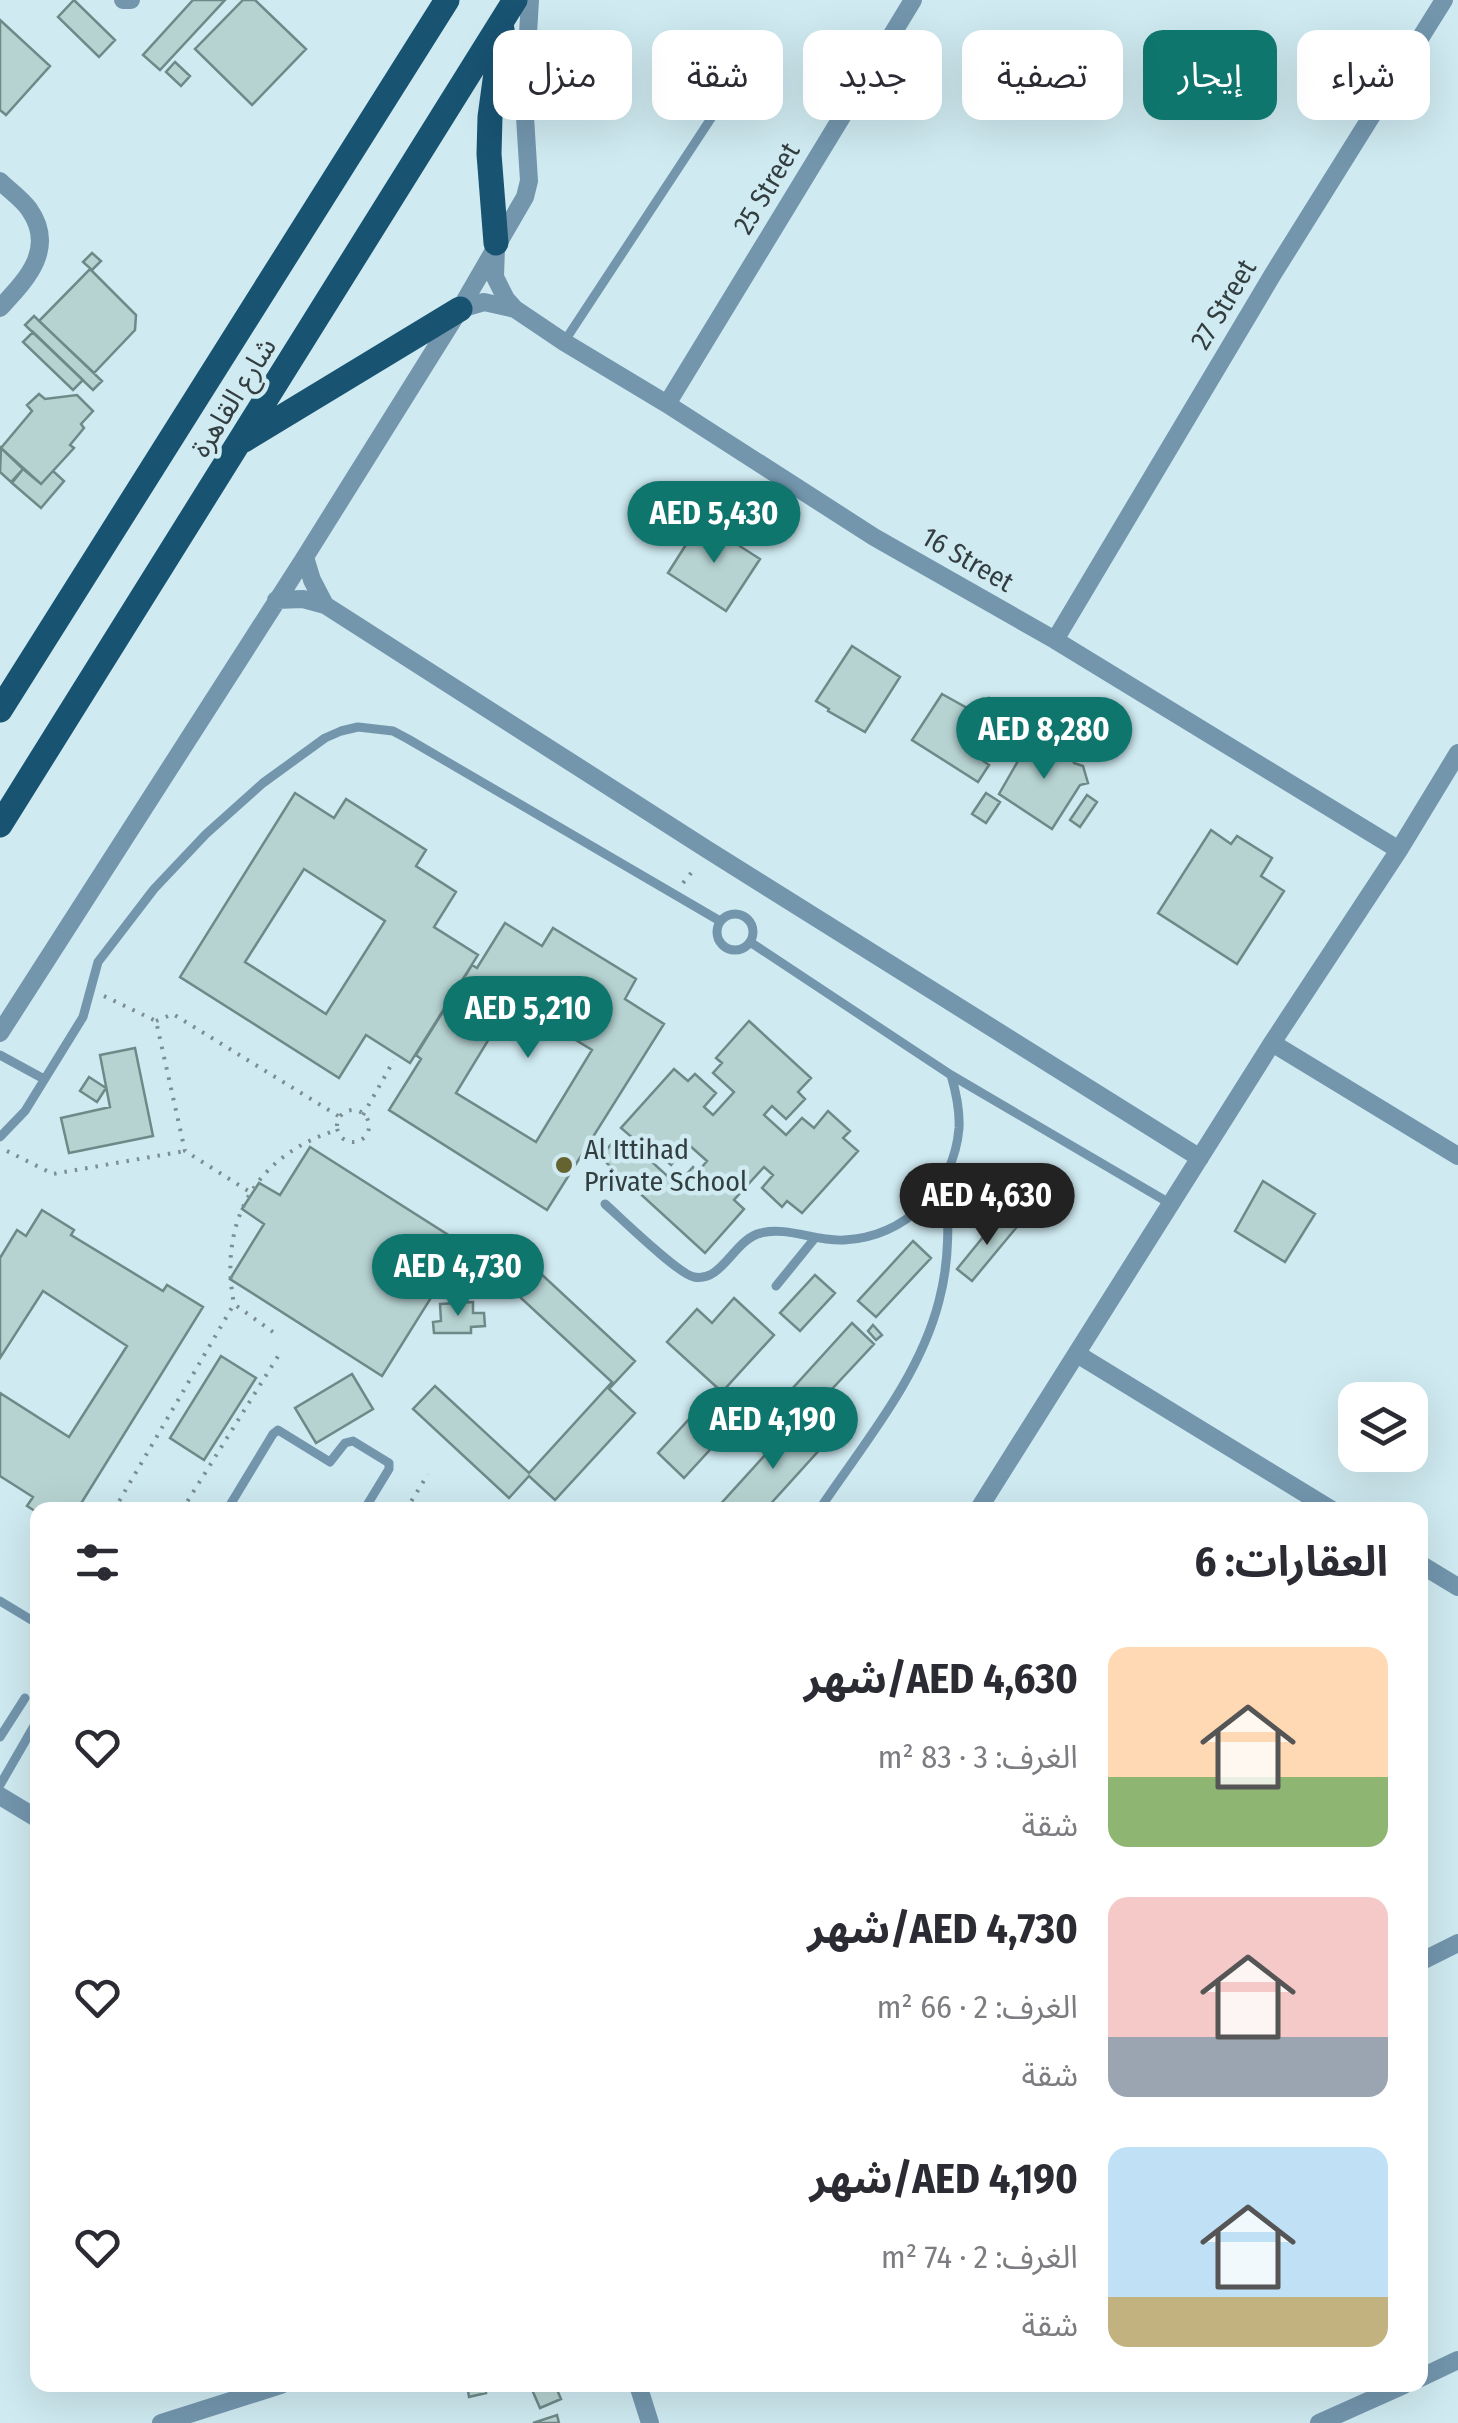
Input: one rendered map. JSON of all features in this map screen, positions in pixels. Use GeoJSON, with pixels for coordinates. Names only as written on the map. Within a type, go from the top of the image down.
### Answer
{"type":"FeatureCollection","features":[{"type":"Feature","properties":{"kind":"main road","name":"شارع القاهرة"},"geometry":{"type":"LineString","coordinates":[[0,710],[447,0]]}},
{"type":"Feature","properties":{"kind":"main road","name":"شارع القاهرة"},"geometry":{"type":"LineString","coordinates":[[0,825],[510,9]]}},
{"type":"Feature","properties":{"kind":"main road"},"geometry":{"type":"LineString","coordinates":[[496,243],[490,117],[493,84],[510,9]]}},
{"type":"Feature","properties":{"kind":"main road"},"geometry":{"type":"LineString","coordinates":[[240,443],[460,309]]}},
{"type":"Feature","properties":{"kind":"street"},"geometry":{"type":"LineString","coordinates":[[123,0],[131,0]]}},
{"type":"Feature","properties":{"kind":"street"},"geometry":{"type":"LineString","coordinates":[[0,1033],[460,309],[527,191],[524,100],[530,0]]}},
{"type":"Feature","properties":{"kind":"street","name":"25 Street"},"geometry":{"type":"LineString","coordinates":[[667,404],[913,0]]}},
{"type":"Feature","properties":{"kind":"street","name":"27 Street"},"geometry":{"type":"LineString","coordinates":[[1055,640],[1273,274],[1444,0]]}},
{"type":"Feature","properties":{"kind":"street"},"geometry":{"type":"LineString","coordinates":[[0,308],[28,279],[40,244],[29,208],[6,187]]}},
{"type":"Feature","properties":{"kind":"street"},"geometry":{"type":"LineString","coordinates":[[496,243],[495,277],[514,309]]}},
{"type":"Feature","properties":{"kind":"street"},"geometry":{"type":"LineString","coordinates":[[460,309],[484,302],[514,309]]}},
{"type":"Feature","properties":{"kind":"street","name":"16 Street"},"geometry":{"type":"LineString","coordinates":[[514,309],[874,537],[1055,640],[1398,850]]}},
{"type":"Feature","properties":{"kind":"street"},"geometry":{"type":"LineString","coordinates":[[305,556],[325,605]]}},
{"type":"Feature","properties":{"kind":"street"},"geometry":{"type":"LineString","coordinates":[[276,600],[303,598],[325,605],[691,840],[1200,1158]]}},
{"type":"Feature","properties":{"kind":"street"},"geometry":{"type":"LineString","coordinates":[[983,1502],[1458,753]]}},
{"type":"Feature","properties":{"kind":"street"},"geometry":{"type":"LineString","coordinates":[[1272,1043],[1458,1156]]}},
{"type":"Feature","properties":{"kind":"street"},"geometry":{"type":"LineString","coordinates":[[1076,1354],[1319,1502]]}},
{"type":"Feature","properties":{"kind":"street"},"geometry":{"type":"LineString","coordinates":[[1428,1569],[1458,1587]]}},
{"type":"Feature","properties":{"kind":"street"},"geometry":{"type":"LineString","coordinates":[[0,1796],[30,1814]]}},
{"type":"Feature","properties":{"kind":"street"},"geometry":{"type":"LineString","coordinates":[[1428,1958],[1458,1943]]}},
{"type":"Feature","properties":{"kind":"street"},"geometry":{"type":"LineString","coordinates":[[1428,2374],[1458,2360]]}},
{"type":"Feature","properties":{"kind":"street"},"geometry":{"type":"LineString","coordinates":[[160,2423],[259,2392]]}},
{"type":"Feature","properties":{"kind":"street"},"geometry":{"type":"LineString","coordinates":[[640,2392],[650,2423]]}},
{"type":"Feature","properties":{"kind":"street"},"geometry":{"type":"LineString","coordinates":[[1319,2423],[1388,2392]]}},
{"type":"Feature","properties":{"kind":"lane"},"geometry":{"type":"LineString","coordinates":[[564,342],[710,120]]}},
{"type":"Feature","properties":{"kind":"lane"},"geometry":{"type":"LineString","coordinates":[[0,1137],[16,1123],[84,1016],[98,962],[154,889],[206,834],[264,783],[325,738],[341,731],[358,727],[392,731],[408,739],[720,921]]}},
{"type":"Feature","properties":{"kind":"lane"},"geometry":{"type":"LineString","coordinates":[[732,913],[745,916],[753,928],[750,942],[738,950],[724,947],[717,935],[720,921],[732,913]]}},
{"type":"Feature","properties":{"kind":"lane"},"geometry":{"type":"LineString","coordinates":[[750,942],[951,1075],[1171,1204]]}},
{"type":"Feature","properties":{"kind":"lane"},"geometry":{"type":"LineString","coordinates":[[0,1056],[44,1080]]}},
{"type":"Feature","properties":{"kind":"lane"},"geometry":{"type":"LineString","coordinates":[[605,1204],[691,1277],[716,1272],[746,1238],[755,1234],[776,1231],[840,1241],[866,1238],[891,1229],[932,1198],[955,1152],[958,1100],[951,1075]]}},
{"type":"Feature","properties":{"kind":"lane"},"geometry":{"type":"LineString","coordinates":[[824,1502],[908,1378],[926,1340],[940,1300],[947,1260],[945,1176]]}},
{"type":"Feature","properties":{"kind":"lane"},"geometry":{"type":"LineString","coordinates":[[776,1286],[815,1238]]}},
{"type":"Feature","properties":{"kind":"lane"},"geometry":{"type":"LineString","coordinates":[[232,1502],[278,1430],[330,1462],[345,1443],[353,1442],[389,1462],[389,1469],[369,1502]]}},
{"type":"Feature","properties":{"kind":"lane"},"geometry":{"type":"LineString","coordinates":[[0,1601],[30,1619]]}},
{"type":"Feature","properties":{"kind":"lane"},"geometry":{"type":"LineString","coordinates":[[0,1737],[25,1698]]}},
{"type":"Feature","properties":{"kind":"lane"},"geometry":{"type":"LineString","coordinates":[[0,1785],[30,1733]]}},
{"type":"Feature","properties":{"kind":"path"},"geometry":{"type":"LineString","coordinates":[[91,990],[156,1021],[174,1014],[340,1118]]}},
{"type":"Feature","properties":{"kind":"path"},"geometry":{"type":"LineString","coordinates":[[156,1021],[185,1152]]}},
{"type":"Feature","properties":{"kind":"path"},"geometry":{"type":"LineString","coordinates":[[337,1130],[346,1141],[360,1140],[366,1135],[363,1114],[394,1060]]}},
{"type":"Feature","properties":{"kind":"path"},"geometry":{"type":"LineString","coordinates":[[337,1130],[344,1112],[363,1114]]}},
{"type":"Feature","properties":{"kind":"path"},"geometry":{"type":"LineString","coordinates":[[119,1502],[234,1304],[230,1246],[250,1192],[287,1152],[337,1130]]}},
{"type":"Feature","properties":{"kind":"path"},"geometry":{"type":"LineString","coordinates":[[0,1147],[53,1174],[185,1152],[250,1192]]}},
{"type":"Feature","properties":{"kind":"path"},"geometry":{"type":"LineString","coordinates":[[234,1304],[273,1332]]}},
{"type":"Feature","properties":{"kind":"path"},"geometry":{"type":"LineString","coordinates":[[187,1502],[280,1354]]}},
{"type":"Feature","properties":{"kind":"path"},"geometry":{"type":"LineString","coordinates":[[411,1502],[428,1474]]}},
{"type":"Feature","properties":{"kind":"building"},"geometry":{"type":"Polygon","coordinates":[[[74,0],[115,40],[99,57],[58,17],[74,0]]]}},
{"type":"Feature","properties":{"kind":"building"},"geometry":{"type":"Polygon","coordinates":[[[193,0],[225,0],[160,70],[143,55],[193,0]]]}},
{"type":"Feature","properties":{"kind":"building"},"geometry":{"type":"Polygon","coordinates":[[[243,0],[255,0],[306,49],[252,105],[195,49],[243,0]]]}},
{"type":"Feature","properties":{"kind":"building"},"geometry":{"type":"Polygon","coordinates":[[[0,20],[50,66],[6,115],[0,110],[0,20]]]}},
{"type":"Feature","properties":{"kind":"building"},"geometry":{"type":"Polygon","coordinates":[[[175,62],[190,76],[181,86],[166,72],[175,62]]]}},
{"type":"Feature","properties":{"kind":"building"},"geometry":{"type":"Polygon","coordinates":[[[92,253],[101,261],[92,270],[83,262],[92,253]]]}},
{"type":"Feature","properties":{"kind":"building"},"geometry":{"type":"Polygon","coordinates":[[[90,269],[136,315],[135,330],[94,373],[39,321],[90,269]]]}},
{"type":"Feature","properties":{"kind":"building"},"geometry":{"type":"Polygon","coordinates":[[[34,316],[102,381],[93,390],[25,325],[34,316]]]}},
{"type":"Feature","properties":{"kind":"building"},"geometry":{"type":"Polygon","coordinates":[[[33,332],[83,380],[73,390],[23,342],[33,332]]]}},
{"type":"Feature","properties":{"kind":"building"},"geometry":{"type":"Polygon","coordinates":[[[39,394],[45,399],[77,395],[93,411],[70,445],[74,448],[41,484],[1,448],[32,411],[27,405],[39,394]]]}},
{"type":"Feature","properties":{"kind":"building"},"geometry":{"type":"Polygon","coordinates":[[[1,448],[23,469],[11,482],[0,472],[1,448]]]}},
{"type":"Feature","properties":{"kind":"building"},"geometry":{"type":"Polygon","coordinates":[[[23,469],[41,484],[53,471],[64,481],[41,508],[12,483],[23,469]]]}},
{"type":"Feature","properties":{"kind":"building"},"geometry":{"type":"Polygon","coordinates":[[[701,521],[760,559],[726,611],[668,573],[701,521]]]}},
{"type":"Feature","properties":{"kind":"building"},"geometry":{"type":"Polygon","coordinates":[[[852,646],[900,677],[865,732],[816,701],[852,646]]]}},
{"type":"Feature","properties":{"kind":"building"},"geometry":{"type":"Polygon","coordinates":[[[942,694],[967,708],[960,719],[977,730],[989,710],[984,707],[989,698],[1020,717],[1005,740],[997,736],[982,760],[989,765],[978,782],[912,740],[942,694]]]}},
{"type":"Feature","properties":{"kind":"building"},"geometry":{"type":"Polygon","coordinates":[[[1025,740],[1038,740],[1042,747],[1055,745],[1083,766],[1088,783],[1080,785],[1052,829],[999,794],[1022,754],[1025,740]]]}},
{"type":"Feature","properties":{"kind":"building"},"geometry":{"type":"Polygon","coordinates":[[[295,793],[334,818],[346,799],[426,850],[416,866],[456,892],[434,927],[478,955],[410,1063],[366,1035],[339,1078],[180,977],[295,793]],[[304,869],[245,962],[326,1014],[385,921],[304,869]]]}},
{"type":"Feature","properties":{"kind":"building"},"geometry":{"type":"Polygon","coordinates":[[[986,793],[1000,802],[986,823],[972,814],[986,793]]]}},
{"type":"Feature","properties":{"kind":"building"},"geometry":{"type":"Polygon","coordinates":[[[1087,795],[1097,802],[1080,827],[1070,820],[1087,795]]]}},
{"type":"Feature","properties":{"kind":"building"},"geometry":{"type":"Polygon","coordinates":[[[1211,830],[1231,844],[1237,836],[1272,858],[1261,876],[1284,891],[1237,964],[1158,913],[1211,830]]]}},
{"type":"Feature","properties":{"kind":"building"},"geometry":{"type":"Polygon","coordinates":[[[505,923],[542,946],[553,928],[636,979],[625,999],[664,1024],[547,1210],[389,1110],[421,1059],[416,1055],[472,965],[477,968],[505,923]],[[512,1001],[456,1093],[536,1142],[592,1050],[512,1001]]]}},
{"type":"Feature","properties":{"kind":"building"},"geometry":{"type":"Polygon","coordinates":[[[749,1021],[811,1078],[798,1092],[805,1099],[786,1119],[772,1106],[764,1115],[786,1135],[802,1118],[814,1128],[828,1111],[850,1131],[843,1138],[858,1151],[802,1213],[787,1201],[782,1207],[762,1188],[773,1175],[764,1167],[734,1200],[744,1209],[705,1253],[600,1157],[614,1141],[624,1150],[634,1139],[621,1128],[674,1069],[688,1081],[695,1074],[716,1093],[704,1107],[713,1115],[734,1092],[713,1073],[722,1063],[716,1058],[749,1021]],[[689,1145],[671,1165],[660,1155],[653,1163],[677,1185],[693,1167],[698,1172],[707,1161],[689,1145]]]}},
{"type":"Feature","properties":{"kind":"building"},"geometry":{"type":"Polygon","coordinates":[[[135,1048],[153,1136],[69,1153],[61,1118],[110,1107],[100,1055],[135,1048]]]}},
{"type":"Feature","properties":{"kind":"building"},"geometry":{"type":"Polygon","coordinates":[[[89,1077],[106,1088],[97,1102],[80,1091],[89,1077]]]}},
{"type":"Feature","properties":{"kind":"building"},"geometry":{"type":"Polygon","coordinates":[[[310,1147],[464,1245],[382,1376],[230,1279],[264,1224],[242,1209],[259,1183],[280,1195],[310,1147]]]}},
{"type":"Feature","properties":{"kind":"building"},"geometry":{"type":"Polygon","coordinates":[[[1263,1181],[1315,1214],[1285,1262],[1235,1231],[1263,1181]]]}},
{"type":"Feature","properties":{"kind":"building"},"geometry":{"type":"Polygon","coordinates":[[[42,1210],[74,1230],[71,1235],[163,1291],[167,1285],[203,1307],[82,1502],[30,1502],[30,1508],[27,1506],[33,1497],[0,1476],[0,1393],[69,1437],[127,1346],[43,1291],[0,1358],[0,1258],[17,1230],[26,1236],[42,1210]]]}},
{"type":"Feature","properties":{"kind":"building"},"geometry":{"type":"Polygon","coordinates":[[[1001,1215],[1016,1228],[972,1281],[957,1269],[1001,1215]]]}},
{"type":"Feature","properties":{"kind":"building"},"geometry":{"type":"Polygon","coordinates":[[[913,1241],[931,1258],[876,1317],[858,1301],[913,1241]]]}},
{"type":"Feature","properties":{"kind":"building"},"geometry":{"type":"Polygon","coordinates":[[[525,1267],[533,1275],[538,1271],[635,1361],[609,1389],[635,1413],[555,1500],[529,1476],[509,1498],[413,1409],[435,1386],[529,1473],[612,1382],[508,1286],[525,1267]]]}},
{"type":"Feature","properties":{"kind":"building"},"geometry":{"type":"Polygon","coordinates":[[[815,1275],[835,1293],[800,1331],[780,1313],[815,1275]]]}},
{"type":"Feature","properties":{"kind":"building"},"geometry":{"type":"Polygon","coordinates":[[[734,1298],[774,1335],[722,1392],[667,1342],[697,1309],[712,1323],[734,1298]]]}},
{"type":"Feature","properties":{"kind":"building"},"geometry":{"type":"Polygon","coordinates":[[[473,1302],[473,1313],[484,1313],[485,1326],[471,1327],[471,1333],[434,1333],[433,1322],[441,1321],[440,1304],[473,1302]]]}},
{"type":"Feature","properties":{"kind":"building"},"geometry":{"type":"Polygon","coordinates":[[[852,1323],[874,1344],[803,1420],[782,1400],[852,1323]]]}},
{"type":"Feature","properties":{"kind":"building"},"geometry":{"type":"Polygon","coordinates":[[[873,1325],[882,1335],[876,1340],[868,1331],[873,1325]]]}},
{"type":"Feature","properties":{"kind":"building"},"geometry":{"type":"Polygon","coordinates":[[[221,1356],[256,1378],[204,1460],[170,1438],[221,1356]]]}},
{"type":"Feature","properties":{"kind":"building"},"geometry":{"type":"Polygon","coordinates":[[[352,1374],[373,1409],[316,1443],[295,1408],[352,1374]]]}},
{"type":"Feature","properties":{"kind":"building"},"geometry":{"type":"Polygon","coordinates":[[[714,1392],[740,1417],[684,1478],[658,1453],[714,1392]]]}},
{"type":"Feature","properties":{"kind":"building"},"geometry":{"type":"Polygon","coordinates":[[[795,1422],[822,1447],[772,1502],[722,1502],[795,1422]]]}},
{"type":"Feature","properties":{"kind":"building"},"geometry":{"type":"Polygon","coordinates":[[[533,2392],[558,2392],[561,2399],[540,2408],[533,2392]]]}},
{"type":"Feature","properties":{"kind":"building"},"geometry":{"type":"Polygon","coordinates":[[[557,2415],[559,2423],[533,2423],[557,2415]]]}},
{"type":"Feature","properties":{"kind":"place","name":"Al Ittihad Private School"},"geometry":{"type":"Point","coordinates":[564,1165]}}]}
